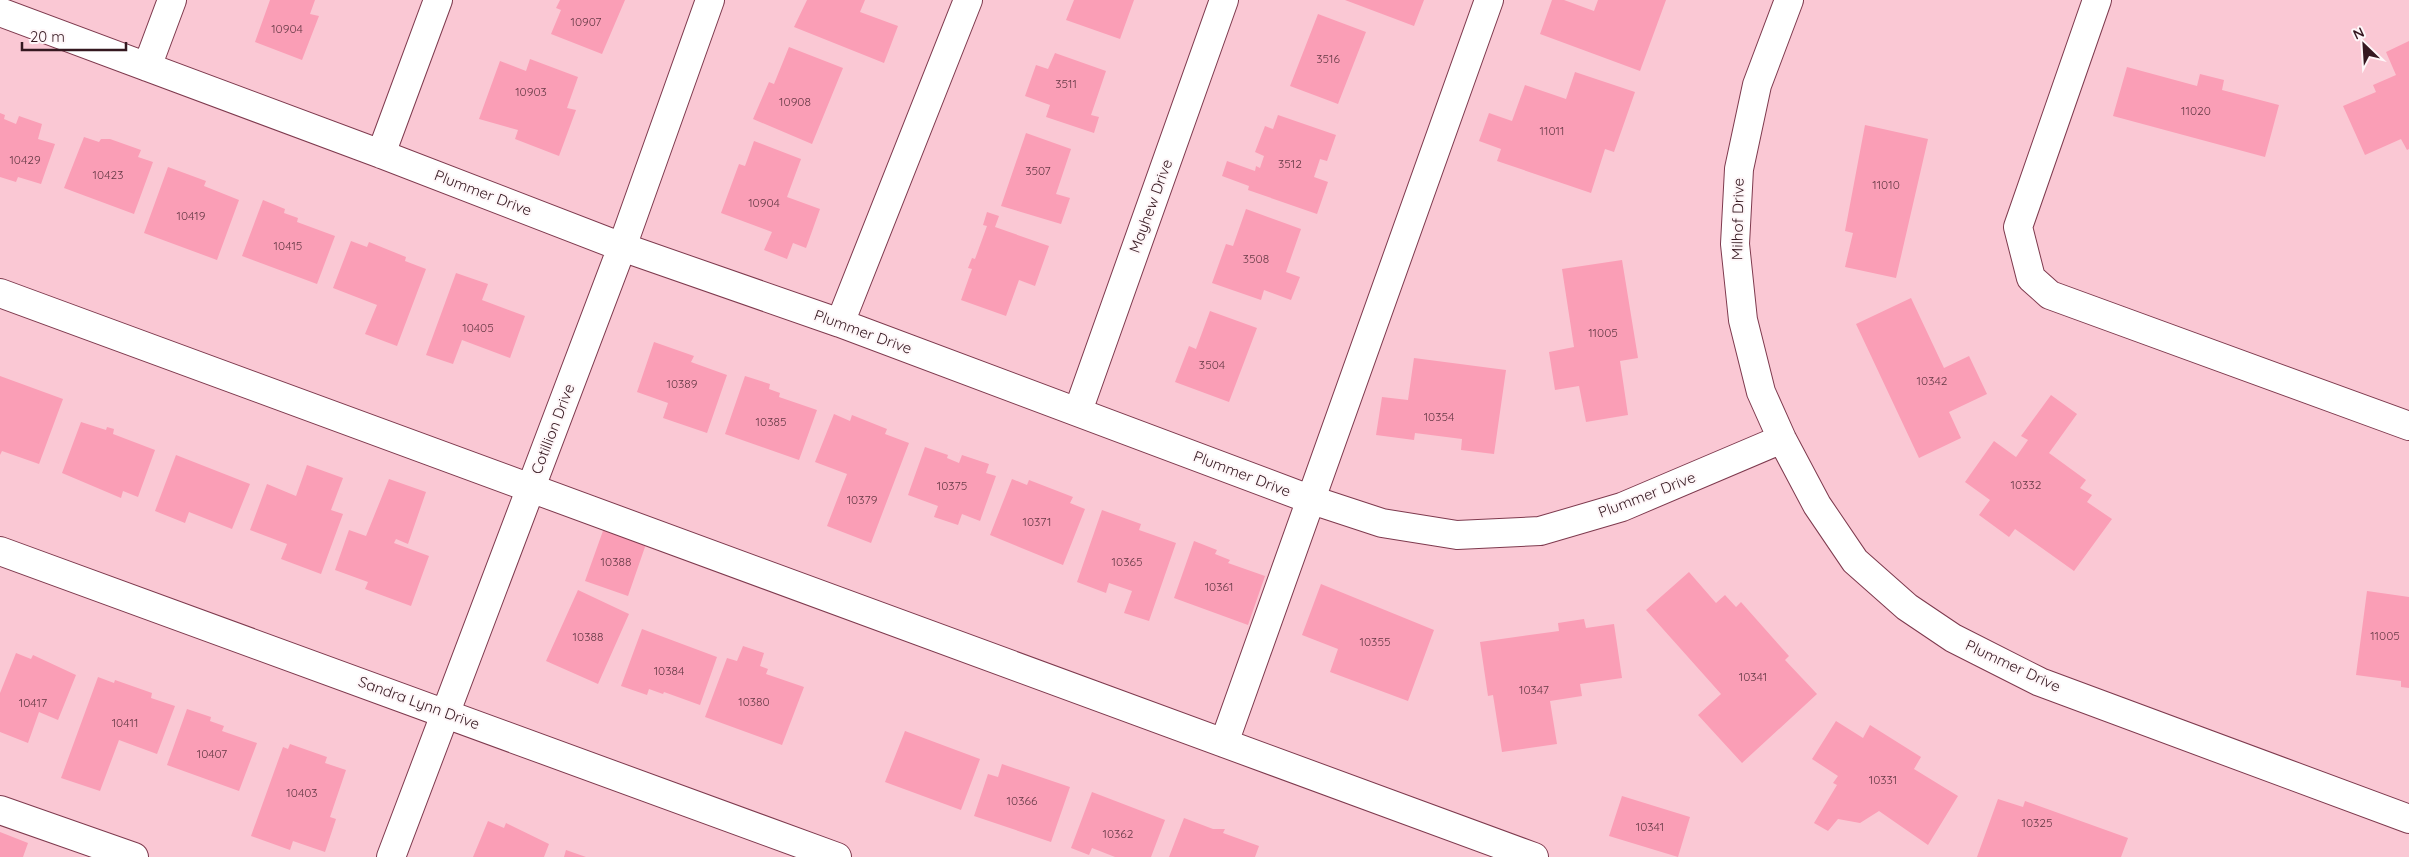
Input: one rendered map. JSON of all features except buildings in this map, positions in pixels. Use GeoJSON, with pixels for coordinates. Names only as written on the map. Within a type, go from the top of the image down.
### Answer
{"type":"FeatureCollection","features":[{"type":"Feature","properties":{"kind":"street"},"geometry":{"type":"LineString","coordinates":[[147,67],[172,0]]}},
{"type":"Feature","properties":{"kind":"street"},"geometry":{"type":"LineString","coordinates":[[381,154],[438,0]]}},
{"type":"Feature","properties":{"kind":"street","name":"Cotillion Drive"},"geometry":{"type":"LineString","coordinates":[[391,857],[622,246],[710,0]]}},
{"type":"Feature","properties":{"kind":"street"},"geometry":{"type":"LineString","coordinates":[[840,323],[968,0]]}},
{"type":"Feature","properties":{"kind":"street","name":"Mayhew Drive"},"geometry":{"type":"LineString","coordinates":[[1078,411],[1224,0]]}},
{"type":"Feature","properties":{"kind":"street"},"geometry":{"type":"LineString","coordinates":[[1224,743],[1489,0]]}},
{"type":"Feature","properties":{"kind":"street","name":"Milhof Drive"},"geometry":{"type":"LineString","coordinates":[[1782,439],[1761,392],[1743,320],[1735,244],[1738,169],[1757,85],[1789,0]]}},
{"type":"Feature","properties":{"kind":"street"},"geometry":{"type":"LineString","coordinates":[[2097,0],[2018,227],[2030,278],[2050,295],[2409,426]]}},
{"type":"Feature","properties":{"kind":"street","name":"Plummer Drive"},"geometry":{"type":"LineString","coordinates":[[0,12],[622,246],[840,323],[1312,500],[1382,523],[1457,535],[1540,531],[1622,507],[1782,439],[1817,505],[1855,561],[1907,607],[1953,638],[2040,682],[2409,819]]}},
{"type":"Feature","properties":{"kind":"street"},"geometry":{"type":"LineString","coordinates":[[0,293],[1534,857]]}},
{"type":"Feature","properties":{"kind":"street","name":"Sandra Lynn Drive"},"geometry":{"type":"LineString","coordinates":[[0,551],[446,712],[837,857]]}},
{"type":"Feature","properties":{"kind":"street"},"geometry":{"type":"LineString","coordinates":[[0,810],[128,856]]}}]}
